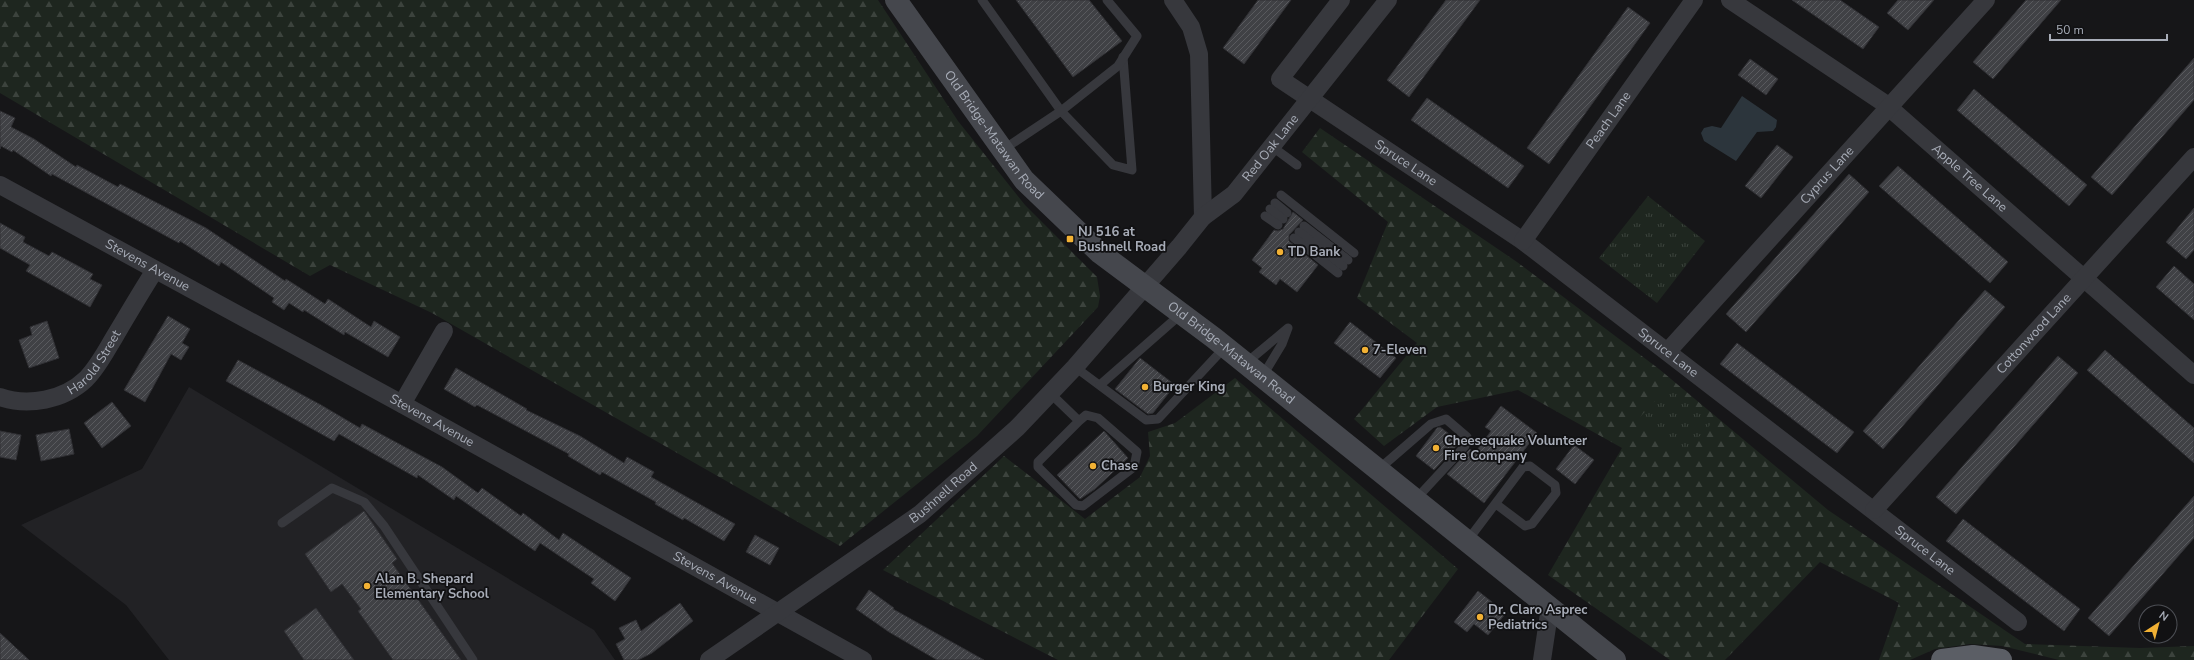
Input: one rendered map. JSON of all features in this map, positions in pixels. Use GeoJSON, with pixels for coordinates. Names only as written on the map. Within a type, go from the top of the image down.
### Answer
{"type":"FeatureCollection","features":[{"type":"Feature","properties":{"kind":"highway"},"geometry":{"type":"LineString","coordinates":[[1942,660],[1973,656],[2001,660]]}},
{"type":"Feature","properties":{"kind":"main road","name":"Old Bridge-Matawan Road"},"geometry":{"type":"LineString","coordinates":[[896,0],[969,104],[1030,185],[1100,253],[1225,347],[1468,540],[1615,660]]}},
{"type":"Feature","properties":{"kind":"street"},"geometry":{"type":"LineString","coordinates":[[1173,0],[1190,27],[1199,54],[1203,217]]}},
{"type":"Feature","properties":{"kind":"street","name":"Spruce Lane"},"geometry":{"type":"LineString","coordinates":[[1341,0],[1280,79],[1523,241],[1668,351],[2018,622]]}},
{"type":"Feature","properties":{"kind":"street","name":"Red Oak Lane"},"geometry":{"type":"LineString","coordinates":[[1144,286],[1203,217],[1234,194],[1388,0]]}},
{"type":"Feature","properties":{"kind":"street","name":"Peach Lane"},"geometry":{"type":"LineString","coordinates":[[1523,241],[1694,0]]}},
{"type":"Feature","properties":{"kind":"street","name":"Apple Tree Lane"},"geometry":{"type":"LineString","coordinates":[[1730,0],[1888,107],[2194,375]]}},
{"type":"Feature","properties":{"kind":"street","name":"Cyprus Lane"},"geometry":{"type":"LineString","coordinates":[[1668,351],[1986,0]]}},
{"type":"Feature","properties":{"kind":"street","name":"Cottonwood Lane"},"geometry":{"type":"LineString","coordinates":[[1874,510],[2194,157]]}},
{"type":"Feature","properties":{"kind":"street","name":"Stevens Avenue"},"geometry":{"type":"LineString","coordinates":[[0,185],[402,404],[863,660]]}},
{"type":"Feature","properties":{"kind":"street","name":"Harold Street"},"geometry":{"type":"LineString","coordinates":[[0,397],[26,402],[50,399],[74,388],[85,379],[98,365],[155,270]]}},
{"type":"Feature","properties":{"kind":"street","name":"Bushnell Road"},"geometry":{"type":"LineString","coordinates":[[709,660],[776,612],[920,514],[1017,428],[1074,367],[1144,286]]}},
{"type":"Feature","properties":{"kind":"street"},"geometry":{"type":"LineString","coordinates":[[402,404],[444,331]]}},
{"type":"Feature","properties":{"kind":"street"},"geometry":{"type":"LineString","coordinates":[[1542,660],[1550,607]]}},
{"type":"Feature","properties":{"kind":"lane"},"geometry":{"type":"LineString","coordinates":[[982,0],[1061,111],[1113,164],[1132,170],[1123,57]]}},
{"type":"Feature","properties":{"kind":"lane"},"geometry":{"type":"LineString","coordinates":[[1004,149],[1061,111],[1118,66],[1137,36],[1107,0]]}},
{"type":"Feature","properties":{"kind":"lane"},"geometry":{"type":"LineString","coordinates":[[1271,146],[1297,165]]}},
{"type":"Feature","properties":{"kind":"lane"},"geometry":{"type":"LineString","coordinates":[[1272,206],[1283,219],[1272,206]]}},
{"type":"Feature","properties":{"kind":"lane"},"geometry":{"type":"LineString","coordinates":[[1272,206],[1346,263]]}},
{"type":"Feature","properties":{"kind":"lane"},"geometry":{"type":"LineString","coordinates":[[1346,263],[1299,232],[1346,263]]}},
{"type":"Feature","properties":{"kind":"lane"},"geometry":{"type":"LineString","coordinates":[[1100,385],[1181,313]]}},
{"type":"Feature","properties":{"kind":"lane"},"geometry":{"type":"LineString","coordinates":[[1074,367],[1146,420],[1158,419],[1225,347]]}},
{"type":"Feature","properties":{"kind":"lane"},"geometry":{"type":"LineString","coordinates":[[1050,393],[1079,421]]}},
{"type":"Feature","properties":{"kind":"lane"},"geometry":{"type":"LineString","coordinates":[[1086,415],[1098,418],[1137,452],[1134,467],[1082,506],[1076,505],[1038,467],[1038,462],[1079,421],[1086,415]]}},
{"type":"Feature","properties":{"kind":"lane"},"geometry":{"type":"LineString","coordinates":[[1379,470],[1431,424],[1446,419],[1467,437],[1465,446],[1416,499]]}},
{"type":"Feature","properties":{"kind":"lane"},"geometry":{"type":"LineString","coordinates":[[1468,540],[1523,468],[1530,466],[1555,485],[1556,493],[1532,524],[1525,526],[1496,504]]}},
{"type":"Feature","properties":{"kind":"lane"},"geometry":{"type":"LineString","coordinates":[[282,523],[332,488],[364,502],[384,526],[473,660]]}},
{"type":"Feature","properties":{"kind":"shaded area"},"geometry":{"type":"Polygon","coordinates":[[[1742,96],[1777,120],[1776,127],[1773,131],[1757,132],[1736,161],[1704,141],[1701,133],[1704,128],[1712,126],[1721,128],[1742,96]]]}},
{"type":"Feature","properties":{"kind":"shaded area"},"geometry":{"type":"Polygon","coordinates":[[[189,387],[594,630],[615,660],[169,660],[126,605],[21,525],[142,469],[189,387]]]}},
{"type":"Feature","properties":{"kind":"green space"},"geometry":{"type":"Polygon","coordinates":[[[0,0],[878,0],[958,121],[1025,205],[1097,277],[1100,296],[1098,307],[977,436],[840,546],[432,313],[330,265],[310,276],[0,93],[0,0]]]}},
{"type":"Feature","properties":{"kind":"green space"},"geometry":{"type":"Polygon","coordinates":[[[1320,128],[1517,262],[1659,369],[1828,510],[2025,644],[2140,648],[2194,646],[2194,660],[2059,660],[2002,646],[1970,644],[1935,649],[1910,660],[1879,660],[1899,603],[1820,562],[1725,660],[1670,660],[1548,575],[1622,448],[1518,390],[1437,407],[1384,446],[1354,419],[1417,343],[1357,298],[1388,222],[1302,152],[1320,128]]]}},
{"type":"Feature","properties":{"kind":"green space"},"geometry":{"type":"Polygon","coordinates":[[[1648,196],[1705,241],[1657,303],[1599,258],[1648,196]]]}},
{"type":"Feature","properties":{"kind":"green space"},"geometry":{"type":"Polygon","coordinates":[[[1235,378],[1458,569],[1389,660],[1058,660],[883,570],[1004,456],[1085,519],[1140,477],[1150,456],[1148,432],[1175,423],[1235,378]]]}},
{"type":"Feature","properties":{"kind":"green space"},"geometry":{"type":"Polygon","coordinates":[[[1670,385],[1712,423],[1682,455],[1640,417],[1670,385]]]}},
{"type":"Feature","properties":{"kind":"building"},"geometry":{"type":"Polygon","coordinates":[[[1016,0],[1089,0],[1122,41],[1073,77],[1016,0]]]}},
{"type":"Feature","properties":{"kind":"building"},"geometry":{"type":"Polygon","coordinates":[[[1258,0],[1291,0],[1244,64],[1223,48],[1258,0]]]}},
{"type":"Feature","properties":{"kind":"building"},"geometry":{"type":"Polygon","coordinates":[[[1446,0],[1480,0],[1409,97],[1387,80],[1446,0]]]}},
{"type":"Feature","properties":{"kind":"building"},"geometry":{"type":"Polygon","coordinates":[[[1792,0],[1840,0],[1879,27],[1863,49],[1792,0]]]}},
{"type":"Feature","properties":{"kind":"building"},"geometry":{"type":"Polygon","coordinates":[[[1898,0],[1934,0],[1908,30],[1887,13],[1898,0]]]}},
{"type":"Feature","properties":{"kind":"building"},"geometry":{"type":"Polygon","coordinates":[[[2026,0],[2061,0],[1993,79],[1973,62],[2026,0]]]}},
{"type":"Feature","properties":{"kind":"building"},"geometry":{"type":"Polygon","coordinates":[[[1628,7],[1650,23],[1549,164],[1527,148],[1628,7]]]}},
{"type":"Feature","properties":{"kind":"building"},"geometry":{"type":"Polygon","coordinates":[[[2194,58],[2194,100],[2112,195],[2091,177],[2194,58]]]}},
{"type":"Feature","properties":{"kind":"building"},"geometry":{"type":"Polygon","coordinates":[[[1750,59],[1778,79],[1766,95],[1738,75],[1750,59]]]}},
{"type":"Feature","properties":{"kind":"building"},"geometry":{"type":"Polygon","coordinates":[[[1974,89],[2087,185],[2069,206],[1957,110],[1974,89]]]}},
{"type":"Feature","properties":{"kind":"building"},"geometry":{"type":"Polygon","coordinates":[[[1427,98],[1524,166],[1508,188],[1411,120],[1427,98]]]}},
{"type":"Feature","properties":{"kind":"building"},"geometry":{"type":"Polygon","coordinates":[[[0,111],[15,118],[11,127],[34,139],[76,167],[77,165],[118,187],[120,184],[206,228],[285,281],[286,279],[325,304],[328,299],[371,327],[374,321],[400,337],[388,357],[345,332],[344,335],[304,310],[303,312],[289,303],[284,310],[272,302],[274,298],[221,262],[219,266],[180,241],[179,243],[52,174],[51,176],[13,150],[12,152],[1,146],[0,149],[0,111]]]}},
{"type":"Feature","properties":{"kind":"building"},"geometry":{"type":"Polygon","coordinates":[[[1777,145],[1793,157],[1761,198],[1745,186],[1777,145]]]}},
{"type":"Feature","properties":{"kind":"building"},"geometry":{"type":"Polygon","coordinates":[[[1898,166],[2008,262],[1990,283],[1879,186],[1898,166]]]}},
{"type":"Feature","properties":{"kind":"building"},"geometry":{"type":"Polygon","coordinates":[[[1849,174],[1869,192],[1746,332],[1726,314],[1849,174]]]}},
{"type":"Feature","properties":{"kind":"building"},"geometry":{"type":"Polygon","coordinates":[[[2194,208],[2194,250],[2186,259],[2166,242],[2194,208]]]}},
{"type":"Feature","properties":{"kind":"building","name":"TD Bank"},"geometry":{"type":"Polygon","coordinates":[[[1293,212],[1303,220],[1289,235],[1289,241],[1318,265],[1297,292],[1280,279],[1276,285],[1259,272],[1262,268],[1252,260],[1274,230],[1278,231],[1283,229],[1293,212]]]}},
{"type":"Feature","properties":{"kind":"building"},"geometry":{"type":"Polygon","coordinates":[[[0,223],[25,237],[23,242],[49,256],[52,252],[93,274],[90,279],[102,285],[90,307],[26,271],[30,265],[0,248],[0,223]]]}},
{"type":"Feature","properties":{"kind":"building"},"geometry":{"type":"Polygon","coordinates":[[[2174,266],[2194,284],[2194,320],[2156,287],[2174,266]]]}},
{"type":"Feature","properties":{"kind":"building"},"geometry":{"type":"Polygon","coordinates":[[[1985,290],[2005,307],[1883,449],[1863,431],[1985,290]]]}},
{"type":"Feature","properties":{"kind":"building"},"geometry":{"type":"Polygon","coordinates":[[[168,316],[190,329],[182,343],[189,347],[181,360],[171,354],[145,402],[124,390],[168,316]]]}},
{"type":"Feature","properties":{"kind":"building"},"geometry":{"type":"Polygon","coordinates":[[[47,321],[59,358],[29,368],[19,340],[32,335],[30,327],[47,321]]]}},
{"type":"Feature","properties":{"kind":"building","name":"7-Eleven"},"geometry":{"type":"Polygon","coordinates":[[[1350,322],[1396,358],[1380,378],[1334,343],[1350,322]]]}},
{"type":"Feature","properties":{"kind":"building"},"geometry":{"type":"Polygon","coordinates":[[[1737,343],[1854,432],[1837,453],[1720,364],[1737,343]]]}},
{"type":"Feature","properties":{"kind":"building"},"geometry":{"type":"Polygon","coordinates":[[[2105,350],[2194,428],[2194,463],[2087,370],[2105,350]]]}},
{"type":"Feature","properties":{"kind":"building"},"geometry":{"type":"Polygon","coordinates":[[[2058,356],[2078,373],[1956,514],[1936,497],[2058,356]]]}},
{"type":"Feature","properties":{"kind":"building","name":"Burger King"},"geometry":{"type":"Polygon","coordinates":[[[1140,358],[1175,385],[1153,413],[1148,414],[1115,389],[1140,358]]]}},
{"type":"Feature","properties":{"kind":"building"},"geometry":{"type":"Polygon","coordinates":[[[238,360],[360,428],[362,424],[442,467],[478,493],[482,488],[521,516],[523,513],[559,540],[563,533],[631,578],[615,601],[591,583],[594,579],[540,543],[535,551],[456,496],[454,500],[418,475],[417,478],[339,434],[334,441],[226,381],[238,360]]]}},
{"type":"Feature","properties":{"kind":"building"},"geometry":{"type":"Polygon","coordinates":[[[456,368],[527,409],[526,410],[580,436],[624,463],[627,457],[654,472],[651,477],[735,524],[724,541],[684,518],[683,520],[655,504],[656,502],[602,472],[600,475],[568,456],[569,454],[477,405],[475,407],[444,389],[456,368]]]}},
{"type":"Feature","properties":{"kind":"building"},"geometry":{"type":"Polygon","coordinates":[[[112,402],[131,426],[102,448],[84,423],[112,402]]]}},
{"type":"Feature","properties":{"kind":"building"},"geometry":{"type":"Polygon","coordinates":[[[1501,406],[1537,433],[1484,503],[1447,474],[1470,449],[1475,453],[1491,431],[1485,427],[1501,406]]]}},
{"type":"Feature","properties":{"kind":"building","name":"Cheesequake Volunteer Fire Company"},"geometry":{"type":"Polygon","coordinates":[[[1440,427],[1460,442],[1434,470],[1416,456],[1437,428],[1440,427]]]}},
{"type":"Feature","properties":{"kind":"building"},"geometry":{"type":"Polygon","coordinates":[[[69,429],[74,454],[41,461],[36,435],[69,429]]]}},
{"type":"Feature","properties":{"kind":"building"},"geometry":{"type":"Polygon","coordinates":[[[0,431],[21,435],[16,460],[0,457],[0,431]]]}},
{"type":"Feature","properties":{"kind":"building","name":"Chase"},"geometry":{"type":"Polygon","coordinates":[[[1104,431],[1128,458],[1095,489],[1080,499],[1057,475],[1104,431]]]}},
{"type":"Feature","properties":{"kind":"building"},"geometry":{"type":"Polygon","coordinates":[[[1574,445],[1594,460],[1575,484],[1556,469],[1574,445]]]}},
{"type":"Feature","properties":{"kind":"building"},"geometry":{"type":"Polygon","coordinates":[[[2194,496],[2194,538],[2109,636],[2088,618],[2194,496]]]}},
{"type":"Feature","properties":{"kind":"building","name":"Alan B. Shepard Elementary School"},"geometry":{"type":"Polygon","coordinates":[[[364,511],[397,559],[392,563],[461,660],[393,660],[358,611],[361,609],[342,584],[331,592],[305,554],[364,511]]]}},
{"type":"Feature","properties":{"kind":"building"},"geometry":{"type":"Polygon","coordinates":[[[1963,519],[2080,609],[2064,631],[1946,541],[1963,519]]]}},
{"type":"Feature","properties":{"kind":"building"},"geometry":{"type":"Polygon","coordinates":[[[755,535],[779,548],[770,565],[746,552],[755,535]]]}},
{"type":"Feature","properties":{"kind":"building"},"geometry":{"type":"Polygon","coordinates":[[[869,590],[894,608],[893,609],[984,660],[937,660],[889,632],[856,609],[869,590]]]}},
{"type":"Feature","properties":{"kind":"building","name":"Dr. Claro Asprec Pediatrics"},"geometry":{"type":"Polygon","coordinates":[[[1478,591],[1506,613],[1488,635],[1474,624],[1467,632],[1454,622],[1478,591]]]}},
{"type":"Feature","properties":{"kind":"building"},"geometry":{"type":"Polygon","coordinates":[[[680,603],[693,621],[652,653],[638,660],[624,660],[616,644],[625,639],[619,628],[636,620],[641,631],[680,603]]]}},
{"type":"Feature","properties":{"kind":"building"},"geometry":{"type":"Polygon","coordinates":[[[316,608],[354,660],[304,660],[284,631],[316,608]]]}},
{"type":"Feature","properties":{"kind":"building"},"geometry":{"type":"Polygon","coordinates":[[[0,633],[29,660],[0,660],[0,633]]]}},
{"type":"Feature","properties":{"kind":"place","name":"NJ 516 at Bushnell Road"},"geometry":{"type":"Point","coordinates":[1070,239]}},
{"type":"Feature","properties":{"kind":"place","name":"TD Bank"},"geometry":{"type":"Point","coordinates":[1280,252]}},
{"type":"Feature","properties":{"kind":"place","name":"7-Eleven"},"geometry":{"type":"Point","coordinates":[1365,350]}},
{"type":"Feature","properties":{"kind":"place","name":"Burger King"},"geometry":{"type":"Point","coordinates":[1145,387]}},
{"type":"Feature","properties":{"kind":"place","name":"Cheesequake Volunteer Fire Company"},"geometry":{"type":"Point","coordinates":[1436,448]}},
{"type":"Feature","properties":{"kind":"place","name":"Chase"},"geometry":{"type":"Point","coordinates":[1093,466]}},
{"type":"Feature","properties":{"kind":"place","name":"Alan B. Shepard Elementary School"},"geometry":{"type":"Point","coordinates":[367,586]}},
{"type":"Feature","properties":{"kind":"place","name":"Dr. Claro Asprec Pediatrics"},"geometry":{"type":"Point","coordinates":[1480,617]}}]}
